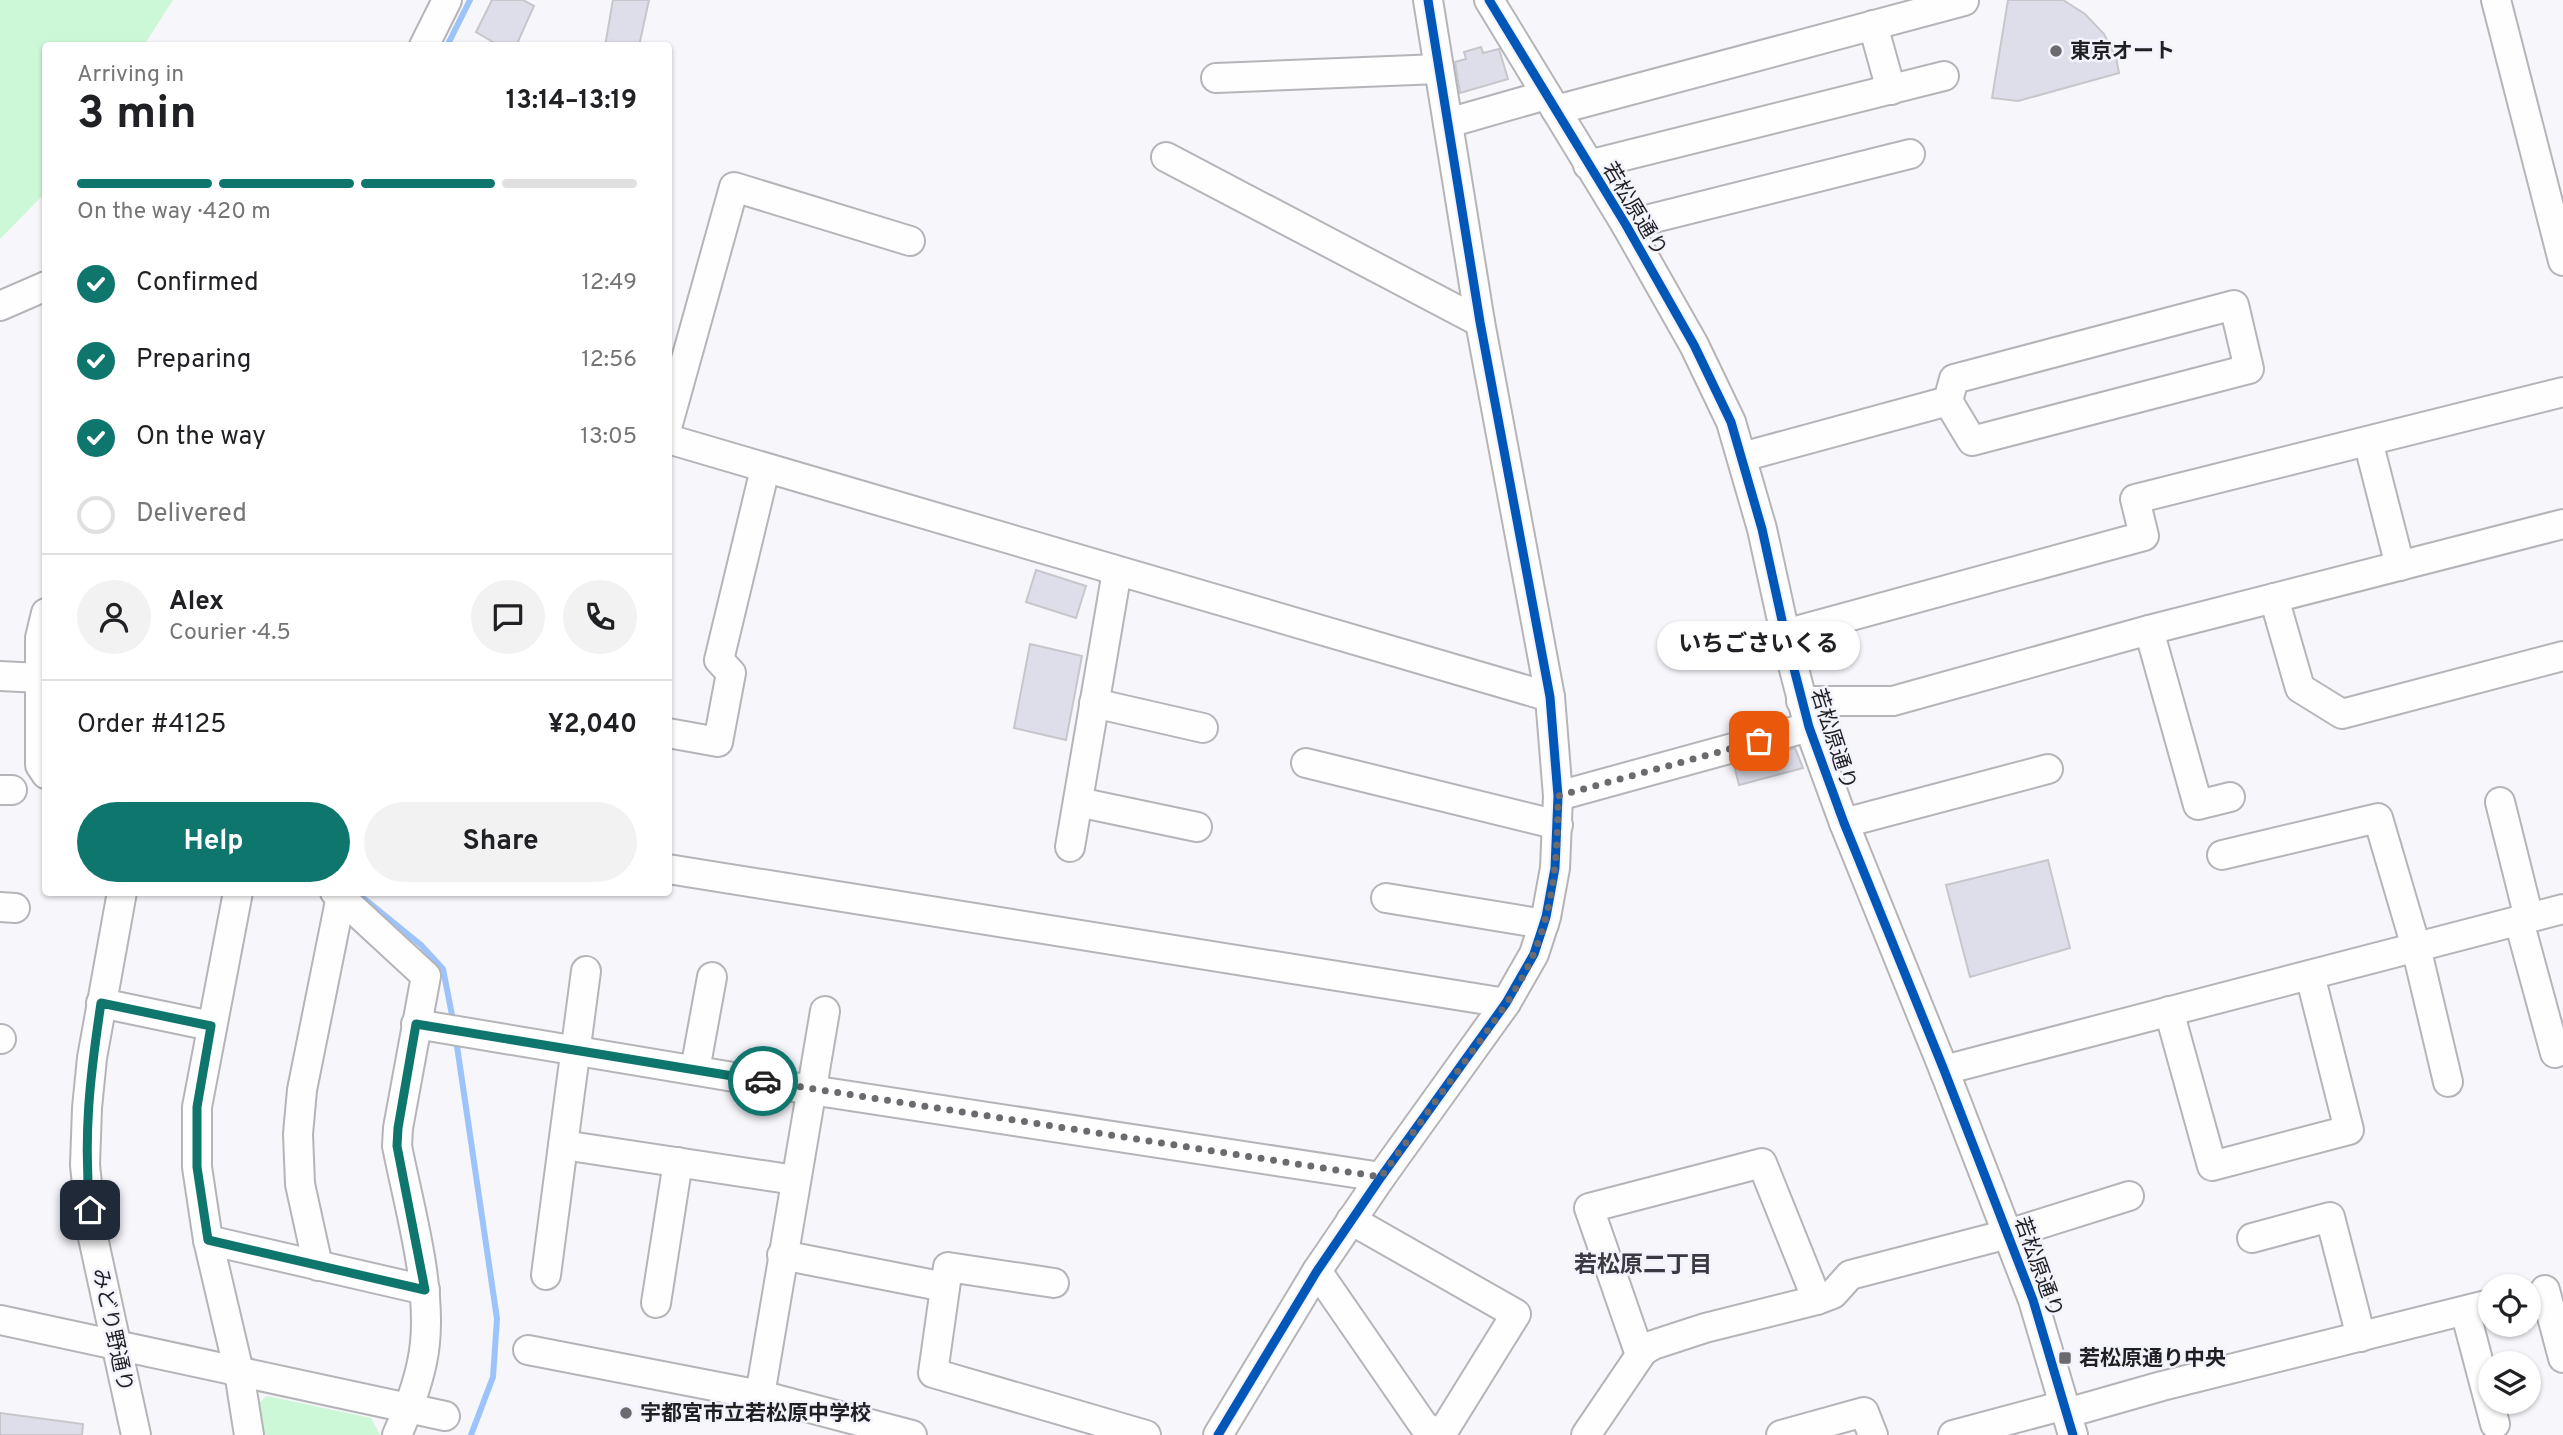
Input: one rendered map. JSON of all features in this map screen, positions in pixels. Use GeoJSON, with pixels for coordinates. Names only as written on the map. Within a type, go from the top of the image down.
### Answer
{"type":"FeatureCollection","features":[{"type":"Feature","properties":{"kind":"street"},"geometry":{"type":"LineString","coordinates":[[426,42],[447,0]]}},
{"type":"Feature","properties":{"kind":"street"},"geometry":{"type":"LineString","coordinates":[[1218,1435],[1317,1271],[1506,1003],[1534,954],[1544,924],[1555,868],[1558,796],[1550,697],[1480,322],[1428,0]]}},
{"type":"Feature","properties":{"kind":"street","name":"若松原通り"},"geometry":{"type":"LineString","coordinates":[[1489,0],[1626,225],[1694,345],[1731,422],[1762,529],[1805,714],[1844,823],[2034,1300],[2068,1418]]}},
{"type":"Feature","properties":{"kind":"street"},"geometry":{"type":"LineString","coordinates":[[2496,0],[2563,261]]}},
{"type":"Feature","properties":{"kind":"street"},"geometry":{"type":"LineString","coordinates":[[1448,123],[1551,103],[1964,1]]}},
{"type":"Feature","properties":{"kind":"street"},"geometry":{"type":"LineString","coordinates":[[1873,25],[1891,90]]}},
{"type":"Feature","properties":{"kind":"street"},"geometry":{"type":"LineString","coordinates":[[1216,78],[1439,69]]}},
{"type":"Feature","properties":{"kind":"street"},"geometry":{"type":"LineString","coordinates":[[1588,164],[1944,76]]}},
{"type":"Feature","properties":{"kind":"street"},"geometry":{"type":"LineString","coordinates":[[1626,225],[1910,154]]}},
{"type":"Feature","properties":{"kind":"street"},"geometry":{"type":"LineString","coordinates":[[1166,157],[1480,322]]}},
{"type":"Feature","properties":{"kind":"street"},"geometry":{"type":"LineString","coordinates":[[672,410],[734,187],[910,241]]}},
{"type":"Feature","properties":{"kind":"street"},"geometry":{"type":"LineString","coordinates":[[0,306],[42,288]]}},
{"type":"Feature","properties":{"kind":"street"},"geometry":{"type":"LineString","coordinates":[[2234,305],[2249,369],[1972,441],[1948,401],[1954,379],[2234,305]]}},
{"type":"Feature","properties":{"kind":"street"},"geometry":{"type":"LineString","coordinates":[[1785,634],[2144,536],[2135,499],[2563,392]]}},
{"type":"Feature","properties":{"kind":"street"},"geometry":{"type":"LineString","coordinates":[[1742,457],[1948,401]]}},
{"type":"Feature","properties":{"kind":"street"},"geometry":{"type":"LineString","coordinates":[[672,440],[1550,697]]}},
{"type":"Feature","properties":{"kind":"street"},"geometry":{"type":"LineString","coordinates":[[2368,441],[2400,566]]}},
{"type":"Feature","properties":{"kind":"street"},"geometry":{"type":"LineString","coordinates":[[672,734],[719,742],[731,673],[719,660],[765,469]]}},
{"type":"Feature","properties":{"kind":"street"},"geometry":{"type":"LineString","coordinates":[[1558,796],[1805,714],[1893,701],[2149,630],[2563,524]]}},
{"type":"Feature","properties":{"kind":"street"},"geometry":{"type":"LineString","coordinates":[[1070,847],[1117,571]]}},
{"type":"Feature","properties":{"kind":"street"},"geometry":{"type":"LineString","coordinates":[[2274,598],[2300,688],[2342,714],[2563,656]]}},
{"type":"Feature","properties":{"kind":"street"},"geometry":{"type":"LineString","coordinates":[[42,630],[42,768]]}},
{"type":"Feature","properties":{"kind":"street"},"geometry":{"type":"LineString","coordinates":[[2149,630],[2198,805],[2230,797]]}},
{"type":"Feature","properties":{"kind":"street"},"geometry":{"type":"LineString","coordinates":[[0,676],[40,678]]}},
{"type":"Feature","properties":{"kind":"street"},"geometry":{"type":"LineString","coordinates":[[1094,703],[1203,728]]}},
{"type":"Feature","properties":{"kind":"street"},"geometry":{"type":"LineString","coordinates":[[1306,763],[1558,825]]}},
{"type":"Feature","properties":{"kind":"street"},"geometry":{"type":"LineString","coordinates":[[1844,823],[2048,769]]}},
{"type":"Feature","properties":{"kind":"street"},"geometry":{"type":"LineString","coordinates":[[1078,802],[1197,827]]}},
{"type":"Feature","properties":{"kind":"street"},"geometry":{"type":"LineString","coordinates":[[2500,802],[2555,1053]]}},
{"type":"Feature","properties":{"kind":"street"},"geometry":{"type":"LineString","coordinates":[[2222,855],[2378,818],[2416,947],[2448,1082]]}},
{"type":"Feature","properties":{"kind":"street"},"geometry":{"type":"LineString","coordinates":[[672,870],[1506,1003]]}},
{"type":"Feature","properties":{"kind":"street","name":"みどり野通り"},"geometry":{"type":"LineString","coordinates":[[121,896],[101,1003],[87,1108],[85,1165],[92,1233],[136,1435]]}},
{"type":"Feature","properties":{"kind":"street"},"geometry":{"type":"LineString","coordinates":[[237,896],[197,1107],[197,1167],[208,1240],[239,1372],[249,1435]]}},
{"type":"Feature","properties":{"kind":"street"},"geometry":{"type":"LineString","coordinates":[[318,1266],[300,1184],[298,1134],[302,1090],[338,896]]}},
{"type":"Feature","properties":{"kind":"street"},"geometry":{"type":"LineString","coordinates":[[340,896],[426,975],[397,1146],[425,1290],[425,1342],[409,1409],[397,1435]]}},
{"type":"Feature","properties":{"kind":"street"},"geometry":{"type":"LineString","coordinates":[[1386,898],[1544,924]]}},
{"type":"Feature","properties":{"kind":"street"},"geometry":{"type":"LineString","coordinates":[[1944,1070],[2563,909]]}},
{"type":"Feature","properties":{"kind":"street"},"geometry":{"type":"LineString","coordinates":[[546,1275],[586,971]]}},
{"type":"Feature","properties":{"kind":"street"},"geometry":{"type":"LineString","coordinates":[[2169,1012],[2212,1166],[2349,1130],[2309,975]]}},
{"type":"Feature","properties":{"kind":"street"},"geometry":{"type":"LineString","coordinates":[[695,1070],[712,977]]}},
{"type":"Feature","properties":{"kind":"street"},"geometry":{"type":"LineString","coordinates":[[101,1003],[211,1026]]}},
{"type":"Feature","properties":{"kind":"street"},"geometry":{"type":"LineString","coordinates":[[760,1395],[825,1011]]}},
{"type":"Feature","properties":{"kind":"street"},"geometry":{"type":"LineString","coordinates":[[416,1024],[811,1090],[1381,1177]]}},
{"type":"Feature","properties":{"kind":"street"},"geometry":{"type":"LineString","coordinates":[[563,1145],[795,1180]]}},
{"type":"Feature","properties":{"kind":"street"},"geometry":{"type":"LineString","coordinates":[[656,1303],[678,1163]]}},
{"type":"Feature","properties":{"kind":"street"},"geometry":{"type":"LineString","coordinates":[[1640,1355],[1589,1208],[1762,1163],[1817,1300]]}},
{"type":"Feature","properties":{"kind":"street"},"geometry":{"type":"LineString","coordinates":[[1586,1435],[1640,1355],[1653,1345],[1692,1332],[1817,1300],[1833,1294],[1850,1275],[2008,1234],[2129,1196]]}},
{"type":"Feature","properties":{"kind":"street"},"geometry":{"type":"LineString","coordinates":[[2252,1238],[2330,1217],[2361,1337]]}},
{"type":"Feature","properties":{"kind":"street"},"geometry":{"type":"LineString","coordinates":[[1317,1271],[1431,1433],[1516,1314],[1352,1220]]}},
{"type":"Feature","properties":{"kind":"street"},"geometry":{"type":"LineString","coordinates":[[208,1240],[425,1290]]}},
{"type":"Feature","properties":{"kind":"street"},"geometry":{"type":"LineString","coordinates":[[782,1255],[945,1287]]}},
{"type":"Feature","properties":{"kind":"street"},"geometry":{"type":"LineString","coordinates":[[1054,1283],[948,1267],[933,1373],[1146,1435]]}},
{"type":"Feature","properties":{"kind":"street"},"geometry":{"type":"LineString","coordinates":[[2546,1289],[2563,1358]]}},
{"type":"Feature","properties":{"kind":"street"},"geometry":{"type":"LineString","coordinates":[[1953,1435],[2068,1418],[2162,1386],[2477,1308],[2495,1424]]}},
{"type":"Feature","properties":{"kind":"street"},"geometry":{"type":"LineString","coordinates":[[0,1320],[445,1416]]}},
{"type":"Feature","properties":{"kind":"street"},"geometry":{"type":"LineString","coordinates":[[528,1350],[760,1395],[912,1435]]}},
{"type":"Feature","properties":{"kind":"street"},"geometry":{"type":"LineString","coordinates":[[1781,1435],[1864,1412],[1873,1435]]}},
{"type":"Feature","properties":{"kind":"green space"},"geometry":{"type":"Polygon","coordinates":[[[0,0],[173,0],[146,42],[42,42],[42,196],[0,239],[0,0]]]}},
{"type":"Feature","properties":{"kind":"green space"},"geometry":{"type":"Polygon","coordinates":[[[267,1396],[371,1418],[380,1435],[261,1435],[257,1405],[267,1396]]]}},
{"type":"Feature","properties":{"kind":"building"},"geometry":{"type":"Polygon","coordinates":[[[492,0],[523,0],[534,6],[518,42],[493,42],[476,32],[492,0]]]}},
{"type":"Feature","properties":{"kind":"building"},"geometry":{"type":"Polygon","coordinates":[[[613,0],[649,0],[640,42],[606,42],[613,0]]]}},
{"type":"Feature","properties":{"kind":"building","name":"東京オート"},"geometry":{"type":"Polygon","coordinates":[[[2008,0],[2063,0],[2085,14],[2104,34],[2116,57],[2119,73],[2018,101],[1992,98],[2008,0]]]}},
{"type":"Feature","properties":{"kind":"building"},"geometry":{"type":"Polygon","coordinates":[[[1481,47],[1483,53],[1499,49],[1508,79],[1460,93],[1455,62],[1466,59],[1464,52],[1481,47]]]}},
{"type":"Feature","properties":{"kind":"building"},"geometry":{"type":"Polygon","coordinates":[[[1036,570],[1086,586],[1076,618],[1026,602],[1036,570]]]}},
{"type":"Feature","properties":{"kind":"building"},"geometry":{"type":"Polygon","coordinates":[[[1030,644],[1082,656],[1066,740],[1014,728],[1030,644]]]}},
{"type":"Feature","properties":{"kind":"building"},"geometry":{"type":"Polygon","coordinates":[[[1795,748],[1803,768],[1739,785],[1734,765],[1795,748]]]}},
{"type":"Feature","properties":{"kind":"building"},"geometry":{"type":"Polygon","coordinates":[[[2048,860],[2070,948],[1970,977],[1946,885],[2048,860]]]}},
{"type":"Feature","properties":{"kind":"building"},"geometry":{"type":"Polygon","coordinates":[[[0,1413],[83,1424],[82,1435],[0,1435],[0,1413]]]}},
{"type":"Feature","properties":{"kind":"waterway"},"geometry":{"type":"LineString","coordinates":[[449,42],[470,0]]}},
{"type":"Feature","properties":{"kind":"waterway"},"geometry":{"type":"LineString","coordinates":[[361,896],[421,945],[443,969],[452,1015]]}},
{"type":"Feature","properties":{"kind":"waterway"},"geometry":{"type":"LineString","coordinates":[[457,1046],[497,1319],[493,1377],[471,1435]]}},
{"type":"Feature","properties":{"kind":"cycle path"},"geometry":{"type":"LineString","coordinates":[[1218,1435],[1317,1271],[1506,1003],[1534,954],[1546,917],[1555,868],[1558,796],[1550,697],[1480,322],[1428,0]]}},
{"type":"Feature","properties":{"kind":"cycle path"},"geometry":{"type":"LineString","coordinates":[[1489,0],[1626,225],[1694,345],[1731,422],[1762,529],[1809,727],[1844,823],[2033,1300],[2073,1435]]}},
{"type":"Feature","properties":{"kind":"way so far"},"geometry":{"type":"LineString","coordinates":[[763,1081],[1381,1177],[1487,1032],[1534,954],[1546,917],[1555,868],[1558,796],[1759,741]]}},
{"type":"Feature","properties":{"kind":"place","name":"東京オート"},"geometry":{"type":"Point","coordinates":[2056,51]}},
{"type":"Feature","properties":{"kind":"place","name":"いちごさいくる"},"geometry":{"type":"Point","coordinates":[1759,741]}},
{"type":"Feature","properties":{"kind":"place","name":"若松原通り中央"},"geometry":{"type":"Point","coordinates":[2065,1358]}},
{"type":"Feature","properties":{"kind":"place","name":"宇都宮市立若松原中学校"},"geometry":{"type":"Point","coordinates":[626,1413]}},
{"type":"Feature","properties":{"kind":"district","name":"若松原二丁目"},"geometry":{"type":"Point","coordinates":[1643,1264]}},
{"type":"Feature","properties":{"kind":"route"},"geometry":{"type":"LineString","coordinates":[[90,1210],[85,1165],[87,1108],[101,1003],[211,1026],[197,1107],[197,1167],[208,1240],[425,1290],[397,1146],[416,1024],[763,1081]]}}]}
